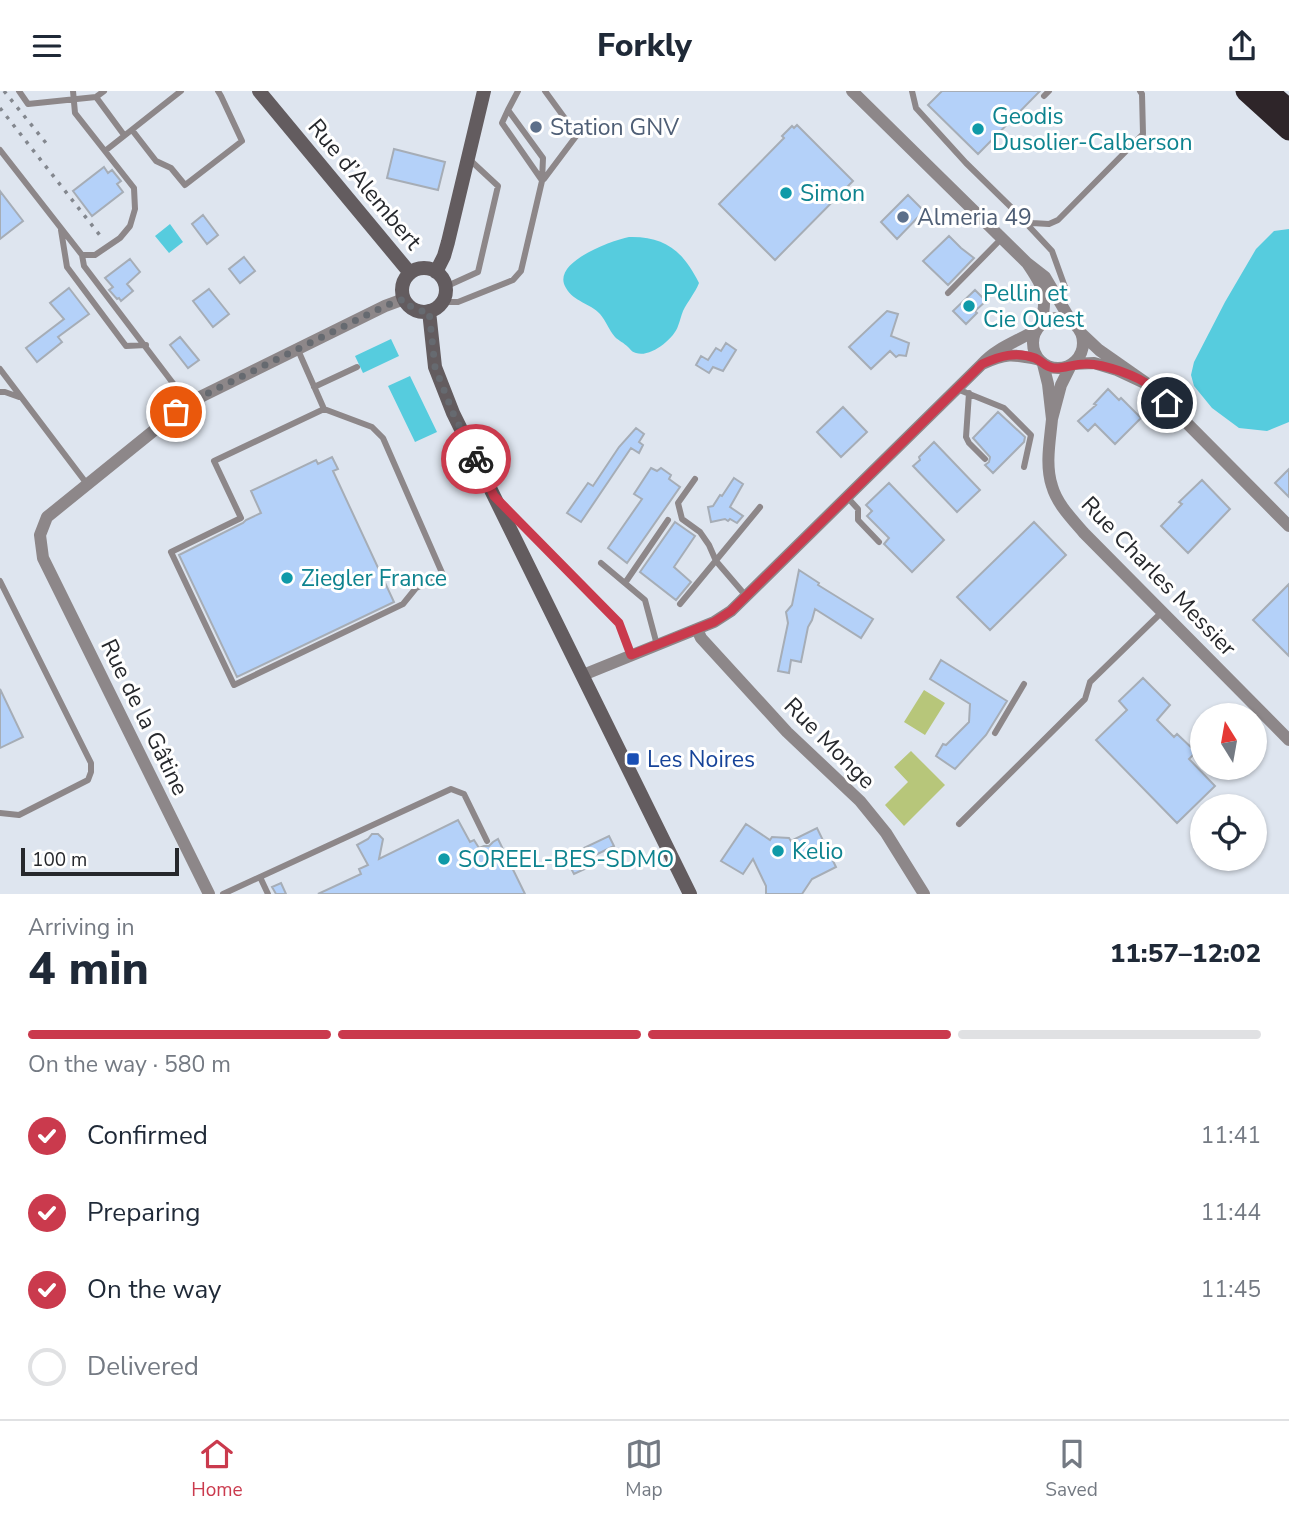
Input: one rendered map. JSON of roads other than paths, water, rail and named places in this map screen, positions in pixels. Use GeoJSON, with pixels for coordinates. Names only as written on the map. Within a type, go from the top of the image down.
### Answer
{"type":"FeatureCollection","features":[{"type":"Feature","properties":{"kind":"highway"},"geometry":{"type":"LineString","coordinates":[[1246,91],[1289,130]]}},
{"type":"Feature","properties":{"kind":"highway"},"geometry":{"type":"LineString","coordinates":[[1268,91],[1289,110]]}},
{"type":"Feature","properties":{"kind":"street","name":"Rue d’Alembert"},"geometry":{"type":"LineString","coordinates":[[259,91],[410,273]]}},
{"type":"Feature","properties":{"kind":"street"},"geometry":{"type":"LineString","coordinates":[[436,272],[444,256],[484,91]]}},
{"type":"Feature","properties":{"kind":"street"},"geometry":{"type":"LineString","coordinates":[[852,91],[1027,263],[1045,277],[1082,334],[1149,385],[1289,526]]}},
{"type":"Feature","properties":{"kind":"street"},"geometry":{"type":"LineString","coordinates":[[1027,263],[1044,292],[1045,305],[1032,337],[1032,345],[1040,361]]}},
{"type":"Feature","properties":{"kind":"street"},"geometry":{"type":"LineString","coordinates":[[423,268],[436,272],[441,276],[444,294],[435,309],[414,309],[408,305],[404,299],[403,285],[410,273],[423,268]]}},
{"type":"Feature","properties":{"kind":"street"},"geometry":{"type":"LineString","coordinates":[[87,484],[188,403],[404,299]]}},
{"type":"Feature","properties":{"kind":"street"},"geometry":{"type":"LineString","coordinates":[[429,311],[435,367],[443,391],[690,894]]}},
{"type":"Feature","properties":{"kind":"street"},"geometry":{"type":"LineString","coordinates":[[583,675],[714,622],[731,611],[846,497],[963,391],[991,354],[1018,341],[1048,319],[1056,317],[1072,321]]}},
{"type":"Feature","properties":{"kind":"street"},"geometry":{"type":"LineString","coordinates":[[982,364],[1014,354],[1040,361],[1056,369],[1065,368],[1072,364],[1082,351],[1082,334]]}},
{"type":"Feature","properties":{"kind":"street","name":"Rue Charles Messier"},"geometry":{"type":"LineString","coordinates":[[1040,361],[1048,384],[1052,419]]}},
{"type":"Feature","properties":{"kind":"street"},"geometry":{"type":"LineString","coordinates":[[1072,364],[1094,363],[1149,385]]}},
{"type":"Feature","properties":{"kind":"street","name":"Rue Charles Messier"},"geometry":{"type":"LineString","coordinates":[[1072,364],[1061,385],[1052,419],[1048,463],[1052,487],[1064,510],[1289,740]]}},
{"type":"Feature","properties":{"kind":"street","name":"Rue de la Gâtine"},"geometry":{"type":"LineString","coordinates":[[87,484],[47,517],[40,535],[43,558],[209,894]]}},
{"type":"Feature","properties":{"kind":"street","name":"Rue Monge"},"geometry":{"type":"LineString","coordinates":[[697,629],[701,638],[787,732],[860,801],[886,833],[925,894]]}},
{"type":"Feature","properties":{"kind":"lane"},"geometry":{"type":"LineString","coordinates":[[19,91],[28,104],[74,95],[96,97],[104,91]]}},
{"type":"Feature","properties":{"kind":"lane"},"geometry":{"type":"LineString","coordinates":[[105,151],[181,91]]}},
{"type":"Feature","properties":{"kind":"lane"},"geometry":{"type":"LineString","coordinates":[[132,130],[156,161],[172,168],[185,185],[242,141],[218,91]]}},
{"type":"Feature","properties":{"kind":"lane"},"geometry":{"type":"LineString","coordinates":[[518,91],[502,123],[542,181]]}},
{"type":"Feature","properties":{"kind":"lane"},"geometry":{"type":"LineString","coordinates":[[542,181],[577,135],[545,91]]}},
{"type":"Feature","properties":{"kind":"lane"},"geometry":{"type":"LineString","coordinates":[[912,91],[916,108],[1052,251],[1065,287],[1054,293]]}},
{"type":"Feature","properties":{"kind":"lane"},"geometry":{"type":"LineString","coordinates":[[1021,217],[1032,223],[1049,224],[1058,220],[1143,134],[1140,91]]}},
{"type":"Feature","properties":{"kind":"lane"},"geometry":{"type":"LineString","coordinates":[[74,95],[75,113],[134,188],[135,209],[130,226],[120,238],[95,255],[82,255]]}},
{"type":"Feature","properties":{"kind":"lane"},"geometry":{"type":"LineString","coordinates":[[96,97],[124,135]]}},
{"type":"Feature","properties":{"kind":"lane"},"geometry":{"type":"LineString","coordinates":[[468,158],[498,186],[478,272],[444,294],[458,302],[513,280],[521,271],[542,181],[543,158],[508,110]]}},
{"type":"Feature","properties":{"kind":"lane"},"geometry":{"type":"LineString","coordinates":[[0,150],[82,255],[84,266],[188,403]]}},
{"type":"Feature","properties":{"kind":"lane"},"geometry":{"type":"LineString","coordinates":[[60,227],[67,267],[126,346],[146,345]]}},
{"type":"Feature","properties":{"kind":"lane"},"geometry":{"type":"LineString","coordinates":[[948,293],[1002,238]]}},
{"type":"Feature","properties":{"kind":"lane"},"geometry":{"type":"LineString","coordinates":[[298,350],[324,409],[372,427],[383,438],[443,575],[416,588],[402,604],[234,685],[170,552],[241,518],[214,461],[324,409]]}},
{"type":"Feature","properties":{"kind":"lane"},"geometry":{"type":"LineString","coordinates":[[314,387],[357,367]]}},
{"type":"Feature","properties":{"kind":"lane"},"geometry":{"type":"LineString","coordinates":[[0,369],[87,484]]}},
{"type":"Feature","properties":{"kind":"lane"},"geometry":{"type":"LineString","coordinates":[[985,459],[966,437],[963,391],[1004,408],[1031,435],[1024,467]]}},
{"type":"Feature","properties":{"kind":"lane"},"geometry":{"type":"LineString","coordinates":[[0,392],[21,398]]}},
{"type":"Feature","properties":{"kind":"lane"},"geometry":{"type":"LineString","coordinates":[[695,479],[678,503],[682,519],[700,532],[716,561],[746,596]]}},
{"type":"Feature","properties":{"kind":"lane"},"geometry":{"type":"LineString","coordinates":[[494,496],[619,623],[631,655]]}},
{"type":"Feature","properties":{"kind":"lane"},"geometry":{"type":"LineString","coordinates":[[846,497],[858,509],[858,520],[879,542]]}},
{"type":"Feature","properties":{"kind":"lane"},"geometry":{"type":"LineString","coordinates":[[680,604],[760,507]]}},
{"type":"Feature","properties":{"kind":"lane"},"geometry":{"type":"LineString","coordinates":[[625,583],[668,520]]}},
{"type":"Feature","properties":{"kind":"lane"},"geometry":{"type":"LineString","coordinates":[[601,563],[645,600],[657,645]]}},
{"type":"Feature","properties":{"kind":"lane"},"geometry":{"type":"LineString","coordinates":[[0,581],[91,763],[88,780],[19,815],[0,813]]}},
{"type":"Feature","properties":{"kind":"lane"},"geometry":{"type":"LineString","coordinates":[[958,824],[1085,699],[1090,682],[1162,612]]}},
{"type":"Feature","properties":{"kind":"lane"},"geometry":{"type":"LineString","coordinates":[[995,733],[1024,684]]}},
{"type":"Feature","properties":{"kind":"lane"},"geometry":{"type":"LineString","coordinates":[[223,894],[451,789],[464,794],[487,841]]}},
{"type":"Feature","properties":{"kind":"lane"},"geometry":{"type":"LineString","coordinates":[[260,877],[268,894]]}},
{"type":"Feature","properties":{"kind":"water"},"geometry":{"type":"Polygon","coordinates":[[[170,224],[183,242],[169,253],[155,236],[170,224]]]}},
{"type":"Feature","properties":{"kind":"water"},"geometry":{"type":"Polygon","coordinates":[[[1289,229],[1289,422],[1267,431],[1239,428],[1212,408],[1194,386],[1191,375],[1194,362],[1256,249],[1274,231],[1289,229]]]}},
{"type":"Feature","properties":{"kind":"water"},"geometry":{"type":"Polygon","coordinates":[[[629,237],[653,239],[672,248],[686,262],[699,283],[672,336],[661,346],[642,354],[636,353],[615,337],[600,314],[569,293],[563,279],[566,270],[584,255],[629,237]]]}},
{"type":"Feature","properties":{"kind":"water"},"geometry":{"type":"Polygon","coordinates":[[[391,339],[399,356],[363,373],[355,356],[391,339]]]}},
{"type":"Feature","properties":{"kind":"water"},"geometry":{"type":"Polygon","coordinates":[[[410,376],[437,432],[415,442],[388,386],[410,376]]]}},
{"type":"Feature","properties":{"kind":"railway"},"geometry":{"type":"LineString","coordinates":[[4,91],[46,143]]}},
{"type":"Feature","properties":{"kind":"railway"},"geometry":{"type":"LineString","coordinates":[[0,108],[102,238]]}},
{"type":"Feature","properties":{"kind":"place","name":"Station GNV"},"geometry":{"type":"Point","coordinates":[536,127]}},
{"type":"Feature","properties":{"kind":"place","name":"Geodis Dusolier-Calberson"},"geometry":{"type":"Point","coordinates":[978,129]}},
{"type":"Feature","properties":{"kind":"place","name":"Simon"},"geometry":{"type":"Point","coordinates":[786,193]}},
{"type":"Feature","properties":{"kind":"place","name":"Almeria 49"},"geometry":{"type":"Point","coordinates":[903,217]}},
{"type":"Feature","properties":{"kind":"place","name":"Pellin et Cie Ouest"},"geometry":{"type":"Point","coordinates":[969,306]}},
{"type":"Feature","properties":{"kind":"place","name":"Ziegler France"},"geometry":{"type":"Point","coordinates":[287,578]}},
{"type":"Feature","properties":{"kind":"place","name":"Les Noires"},"geometry":{"type":"Point","coordinates":[633,759]}},
{"type":"Feature","properties":{"kind":"place","name":"Kelio"},"geometry":{"type":"Point","coordinates":[778,851]}},
{"type":"Feature","properties":{"kind":"place","name":"SOREEL-BES-SDMO"},"geometry":{"type":"Point","coordinates":[444,859]}}]}
